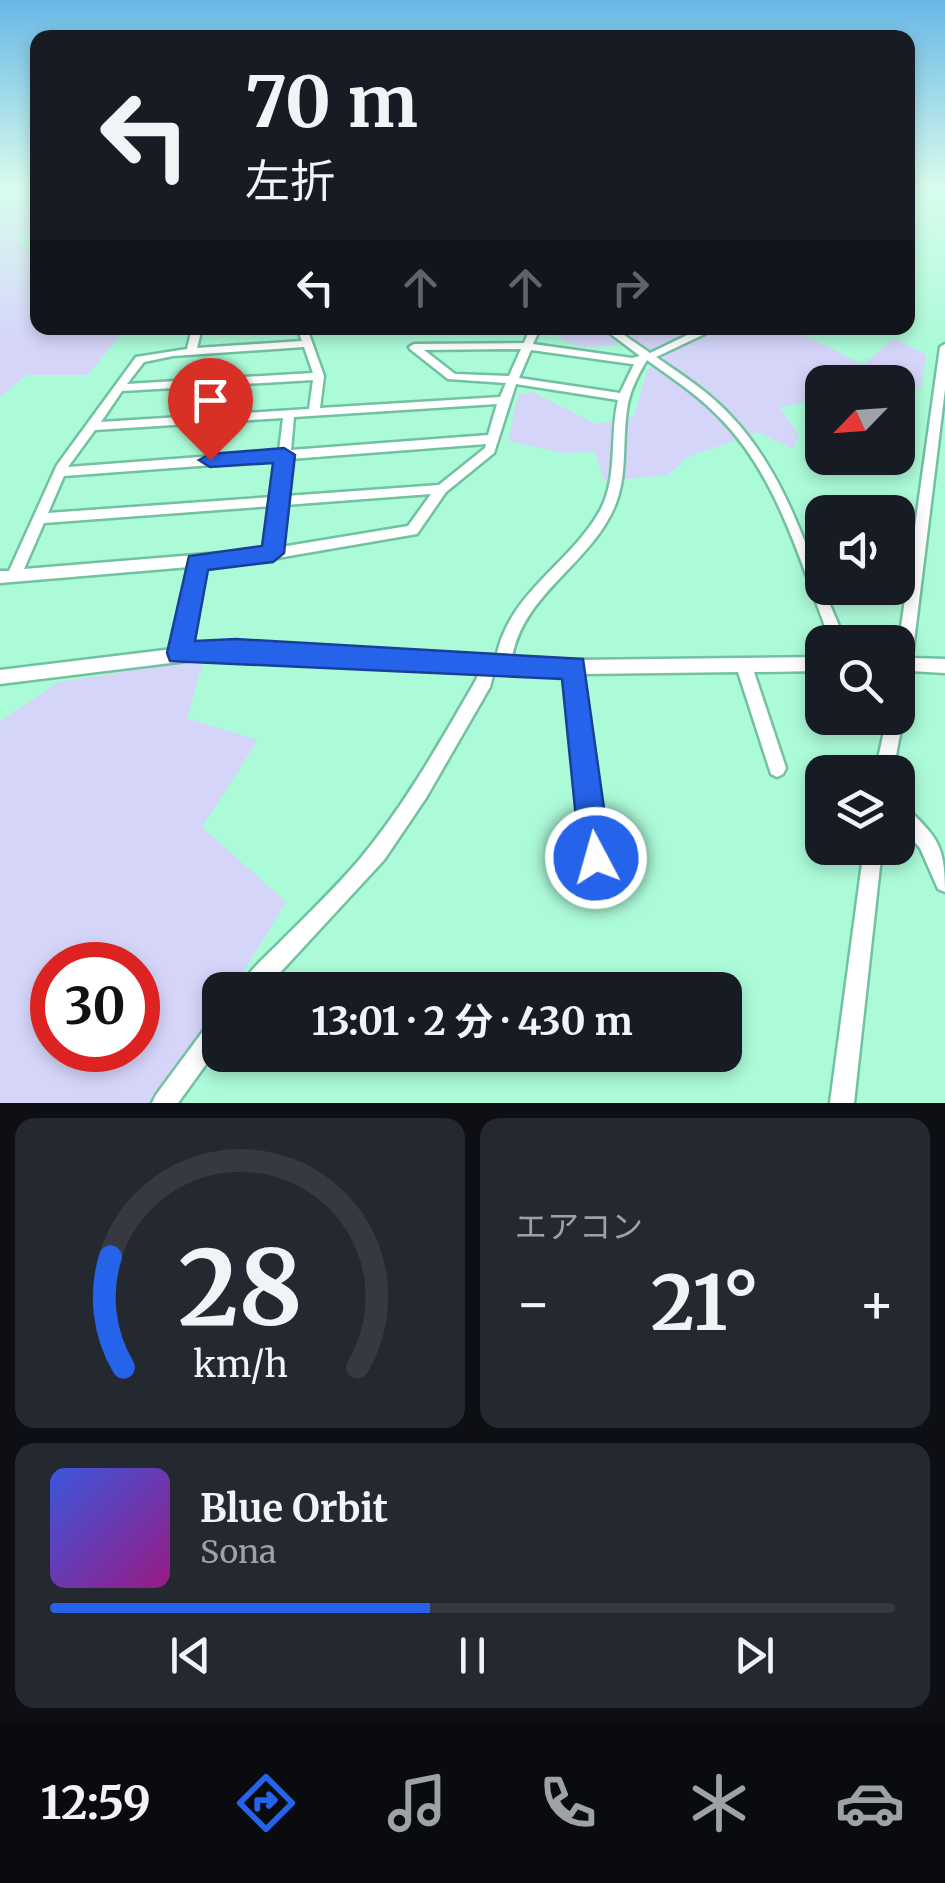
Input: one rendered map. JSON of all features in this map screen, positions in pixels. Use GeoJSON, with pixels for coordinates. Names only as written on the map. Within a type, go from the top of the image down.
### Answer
{"type":"FeatureCollection","features":[{"type":"Feature","properties":{"kind":"street"},"geometry":{"type":"LineString","coordinates":[[191,352],[195,335]]}},
{"type":"Feature","properties":{"kind":"street"},"geometry":{"type":"LineString","coordinates":[[304,335],[319,376],[314,411]]}},
{"type":"Feature","properties":{"kind":"street"},"geometry":{"type":"LineString","coordinates":[[7,576],[198,562],[412,530],[442,489],[484,457],[494,440],[504,400],[531,335]]}},
{"type":"Feature","properties":{"kind":"street"},"geometry":{"type":"LineString","coordinates":[[616,335],[644,359],[707,400],[740,432],[774,486],[831,625]]}},
{"type":"Feature","properties":{"kind":"street"},"geometry":{"type":"LineString","coordinates":[[624,397],[512,380],[452,377],[414,347],[527,347],[621,361],[644,359],[694,335]]}},
{"type":"Feature","properties":{"kind":"street"},"geometry":{"type":"LineString","coordinates":[[7,576],[59,472],[142,358],[307,344]]}},
{"type":"Feature","properties":{"kind":"street"},"geometry":{"type":"LineString","coordinates":[[908,625],[940,429],[945,347]]}},
{"type":"Feature","properties":{"kind":"street"},"geometry":{"type":"LineString","coordinates":[[265,972],[376,854],[409,808],[535,594],[605,516],[612,500],[621,448],[624,397],[644,359]]}},
{"type":"Feature","properties":{"kind":"street"},"geometry":{"type":"LineString","coordinates":[[120,388],[319,376]]}},
{"type":"Feature","properties":{"kind":"street"},"geometry":{"type":"LineString","coordinates":[[91,426],[504,400]]}},
{"type":"Feature","properties":{"kind":"street"},"geometry":{"type":"LineString","coordinates":[[273,553],[289,413]]}},
{"type":"Feature","properties":{"kind":"street"},"geometry":{"type":"LineString","coordinates":[[59,472],[494,440]]}},
{"type":"Feature","properties":{"kind":"street"},"geometry":{"type":"LineString","coordinates":[[38,520],[442,489]]}},
{"type":"Feature","properties":{"kind":"street"},"geometry":{"type":"LineString","coordinates":[[180,653],[198,562]]}},
{"type":"Feature","properties":{"kind":"street"},"geometry":{"type":"LineString","coordinates":[[0,677],[180,653],[236,650],[404,662],[574,668],[805,664]]}},
{"type":"Feature","properties":{"kind":"street"},"geometry":{"type":"LineString","coordinates":[[744,665],[777,768]]}},
{"type":"Feature","properties":{"kind":"street"},"geometry":{"type":"LineString","coordinates":[[915,665],[945,666]]}},
{"type":"Feature","properties":{"kind":"street"},"geometry":{"type":"LineString","coordinates":[[574,668],[596,858]]}},
{"type":"Feature","properties":{"kind":"street"},"geometry":{"type":"LineString","coordinates":[[915,829],[927,841],[945,882]]}},
{"type":"Feature","properties":{"kind":"street"},"geometry":{"type":"LineString","coordinates":[[842,1103],[871,865]]}},
{"type":"Feature","properties":{"kind":"street"},"geometry":{"type":"LineString","coordinates":[[164,1103],[202,1051]]}},
{"type":"Feature","properties":{"kind":"shaded area"},"geometry":{"type":"Polygon","coordinates":[[[0,241],[18,241],[30,253],[30,335],[120,335],[88,375],[26,375],[0,397],[0,241]]]}},
{"type":"Feature","properties":{"kind":"shaded area"},"geometry":{"type":"Polygon","coordinates":[[[557,335],[801,335],[863,365],[805,365],[805,401],[780,408],[799,435],[793,449],[758,432],[688,457],[668,475],[604,481],[595,452],[564,453],[508,441],[518,395],[533,392],[596,424],[634,416],[648,369],[663,362],[633,341],[589,347],[568,343],[557,335]]]}},
{"type":"Feature","properties":{"kind":"shaded area"},"geometry":{"type":"Polygon","coordinates":[[[894,338],[926,355],[921,390],[915,386],[915,365],[863,365],[894,338]]]}},
{"type":"Feature","properties":{"kind":"shaded area"},"geometry":{"type":"Polygon","coordinates":[[[204,659],[187,718],[258,740],[202,827],[286,902],[243,972],[202,972],[202,1032],[151,1103],[0,1103],[0,721],[59,682],[204,659]]]}},
{"type":"Feature","properties":{"kind":"route"},"geometry":{"type":"LineString","coordinates":[[210,460],[284,455],[273,553],[198,562],[180,653],[236,650],[404,662],[574,668],[596,858]]}}]}
